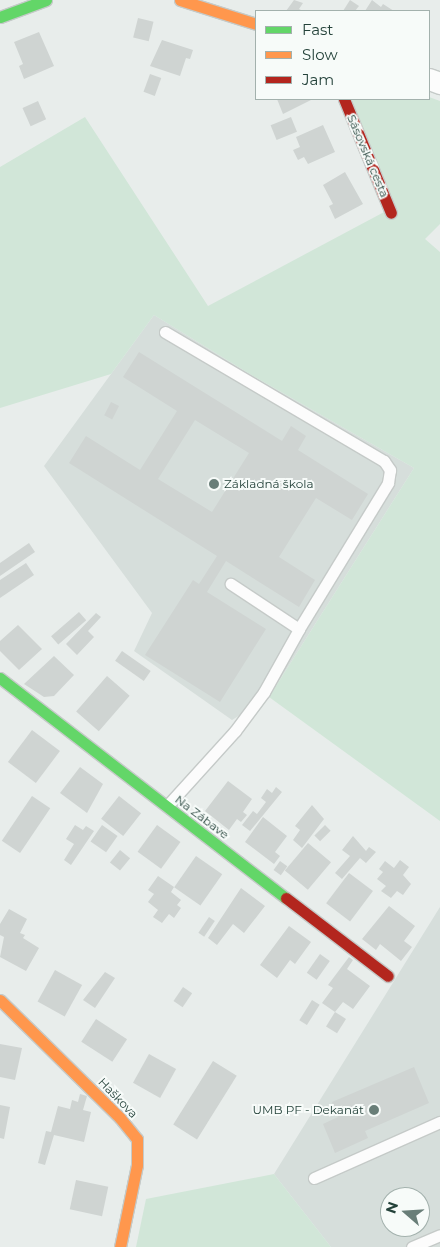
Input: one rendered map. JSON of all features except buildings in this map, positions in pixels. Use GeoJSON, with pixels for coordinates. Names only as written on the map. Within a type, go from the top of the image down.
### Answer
{"type":"FeatureCollection","features":[{"type":"Feature","properties":{"kind":"street"},"geometry":{"type":"LineString","coordinates":[[0,17],[46,0]]}},
{"type":"Feature","properties":{"kind":"street"},"geometry":{"type":"LineString","coordinates":[[180,0],[255,24]]}},
{"type":"Feature","properties":{"kind":"street","name":"Sásovská cesta"},"geometry":{"type":"LineString","coordinates":[[344,100],[391,213]]}},
{"type":"Feature","properties":{"kind":"street","name":"Na Zábave"},"geometry":{"type":"LineString","coordinates":[[0,678],[166,808],[388,976]]}},
{"type":"Feature","properties":{"kind":"street","name":"Haškova"},"geometry":{"type":"LineString","coordinates":[[0,1000],[120,1118],[137,1139],[137,1166],[120,1247]]}},
{"type":"Feature","properties":{"kind":"lane"},"geometry":{"type":"LineString","coordinates":[[165,332],[384,461],[390,470],[388,483],[299,629],[264,692],[236,731],[166,808]]}},
{"type":"Feature","properties":{"kind":"lane"},"geometry":{"type":"LineString","coordinates":[[231,584],[299,629]]}},
{"type":"Feature","properties":{"kind":"lane"},"geometry":{"type":"LineString","coordinates":[[314,1178],[440,1122]]}},
{"type":"Feature","properties":{"kind":"lane"},"geometry":{"type":"LineString","coordinates":[[412,1247],[440,1235]]}},
{"type":"Feature","properties":{"kind":"shaded area"},"geometry":{"type":"Polygon","coordinates":[[[154,315],[253,376],[414,468],[269,697],[232,720],[134,651],[152,613],[44,466],[154,315]]]}},
{"type":"Feature","properties":{"kind":"shaded area"},"geometry":{"type":"Polygon","coordinates":[[[440,907],[440,1247],[331,1247],[274,1174],[440,907]]]}},
{"type":"Feature","properties":{"kind":"green space"},"geometry":{"type":"Polygon","coordinates":[[[430,97],[440,101],[440,224],[425,239],[440,252],[440,821],[269,697],[414,468],[253,376],[154,315],[111,374],[0,408],[0,167],[85,117],[208,306],[386,211],[352,100],[430,100],[430,97]]]}},
{"type":"Feature","properties":{"kind":"green space"},"geometry":{"type":"Polygon","coordinates":[[[274,1174],[331,1247],[136,1247],[146,1199],[274,1174]]]}},
{"type":"Feature","properties":{"kind":"traffic: fast"},"geometry":{"type":"LineString","coordinates":[[0,17],[46,0]]}},
{"type":"Feature","properties":{"kind":"traffic: fast"},"geometry":{"type":"LineString","coordinates":[[0,678],[286,898]]}},
{"type":"Feature","properties":{"kind":"traffic: slow"},"geometry":{"type":"LineString","coordinates":[[180,0],[255,24]]}},
{"type":"Feature","properties":{"kind":"traffic: slow"},"geometry":{"type":"LineString","coordinates":[[0,1000],[120,1118],[137,1139],[137,1165],[120,1247]]}},
{"type":"Feature","properties":{"kind":"traffic: jam"},"geometry":{"type":"LineString","coordinates":[[344,100],[391,213]]}},
{"type":"Feature","properties":{"kind":"traffic: jam"},"geometry":{"type":"LineString","coordinates":[[286,898],[388,976]]}},
{"type":"Feature","properties":{"kind":"place","name":"Základná škola"},"geometry":{"type":"Point","coordinates":[214,484]}},
{"type":"Feature","properties":{"kind":"place","name":"UMB PF - Dekanát"},"geometry":{"type":"Point","coordinates":[374,1110]}}]}
